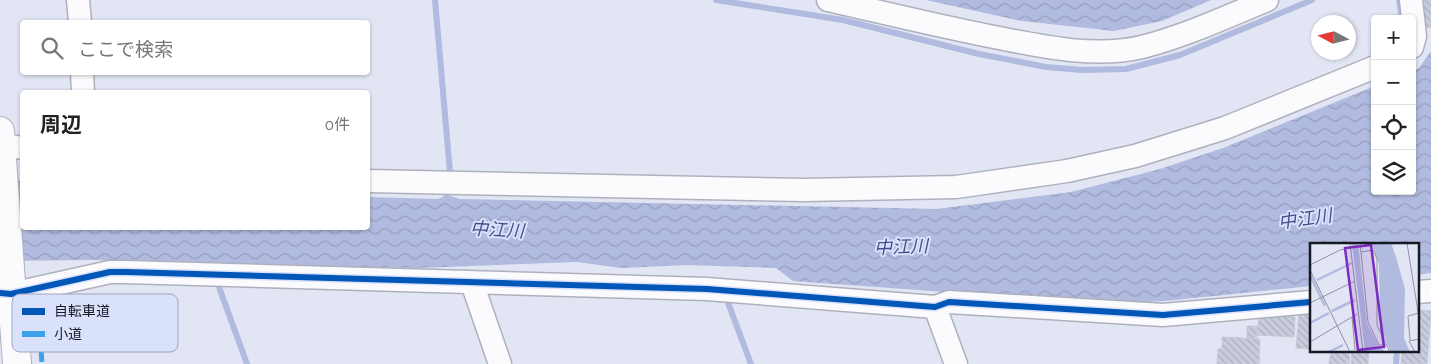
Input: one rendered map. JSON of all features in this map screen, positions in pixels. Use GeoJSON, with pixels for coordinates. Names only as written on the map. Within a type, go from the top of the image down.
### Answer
{"type":"FeatureCollection","features":[{"type":"Feature","properties":{"kind":"street"},"geometry":{"type":"LineString","coordinates":[[78,0],[80,20]]}},
{"type":"Feature","properties":{"kind":"street"},"geometry":{"type":"LineString","coordinates":[[828,0],[974,34],[1052,48],[1111,51],[1142,47],[1194,30],[1267,0]]}},
{"type":"Feature","properties":{"kind":"street"},"geometry":{"type":"LineString","coordinates":[[1411,0],[1413,15]]}},
{"type":"Feature","properties":{"kind":"street"},"geometry":{"type":"LineString","coordinates":[[370,181],[804,190],[956,187],[1067,171],[1135,156],[1225,128],[1371,69]]}},
{"type":"Feature","properties":{"kind":"street"},"geometry":{"type":"LineString","coordinates":[[82,75],[83,90]]}},
{"type":"Feature","properties":{"kind":"street"},"geometry":{"type":"LineString","coordinates":[[5,145],[7,289],[12,326]]}},
{"type":"Feature","properties":{"kind":"street"},"geometry":{"type":"LineString","coordinates":[[7,289],[110,272],[126,272],[472,284],[707,289],[935,307],[949,302],[1163,315],[1310,302]]}},
{"type":"Feature","properties":{"kind":"street"},"geometry":{"type":"LineString","coordinates":[[472,284],[500,364]]}},
{"type":"Feature","properties":{"kind":"street"},"geometry":{"type":"LineString","coordinates":[[1418,292],[1431,291]]}},
{"type":"Feature","properties":{"kind":"street"},"geometry":{"type":"LineString","coordinates":[[935,307],[956,364]]}},
{"type":"Feature","properties":{"kind":"water"},"geometry":{"type":"Polygon","coordinates":[[[926,0],[1211,0],[1162,21],[1114,31],[1022,21],[926,0]]]}},
{"type":"Feature","properties":{"kind":"water","name":"中江川"},"geometry":{"type":"Polygon","coordinates":[[[1431,51],[1431,273],[1418,275],[1418,243],[1310,243],[1310,286],[1165,301],[1113,304],[793,281],[776,268],[687,265],[621,268],[577,262],[418,268],[163,264],[95,260],[0,261],[0,181],[20,181],[20,230],[370,230],[370,197],[438,199],[443,197],[448,189],[450,196],[460,199],[936,209],[1071,192],[1160,169],[1223,148],[1371,88],[1371,195],[1416,195],[1416,69],[1419,68],[1431,51]]]}},
{"type":"Feature","properties":{"kind":"building"},"geometry":{"type":"Polygon","coordinates":[[[1423,0],[1431,0],[1431,27],[1424,28],[1419,7],[1424,6],[1423,0]]]}},
{"type":"Feature","properties":{"kind":"building"},"geometry":{"type":"Polygon","coordinates":[[[1418,310],[1431,311],[1427,364],[1401,364],[1402,352],[1418,352],[1418,310]]]}},
{"type":"Feature","properties":{"kind":"building"},"geometry":{"type":"Polygon","coordinates":[[[1299,313],[1310,314],[1310,349],[1296,348],[1299,313]]]}},
{"type":"Feature","properties":{"kind":"building"},"geometry":{"type":"Polygon","coordinates":[[[1259,315],[1295,317],[1294,337],[1257,335],[1259,315]]]}},
{"type":"Feature","properties":{"kind":"building"},"geometry":{"type":"Polygon","coordinates":[[[1247,326],[1257,326],[1257,338],[1247,338],[1247,326]]]}},
{"type":"Feature","properties":{"kind":"building"},"geometry":{"type":"Polygon","coordinates":[[[1222,337],[1260,339],[1259,364],[1217,364],[1218,349],[1222,349],[1222,337]]]}},
{"type":"Feature","properties":{"kind":"building"},"geometry":{"type":"Polygon","coordinates":[[[1331,352],[1350,352],[1349,364],[1329,364],[1331,352]]]}},
{"type":"Feature","properties":{"kind":"building"},"geometry":{"type":"Polygon","coordinates":[[[1352,352],[1369,352],[1368,364],[1351,364],[1352,352]]]}},
{"type":"Feature","properties":{"kind":"waterway"},"geometry":{"type":"LineString","coordinates":[[435,0],[450,172]]}},
{"type":"Feature","properties":{"kind":"waterway"},"geometry":{"type":"LineString","coordinates":[[716,0],[843,20],[979,54],[1046,67],[1082,70],[1126,69],[1180,55],[1312,0]]}},
{"type":"Feature","properties":{"kind":"waterway"},"geometry":{"type":"LineString","coordinates":[[1399,0],[1401,15]]}},
{"type":"Feature","properties":{"kind":"waterway"},"geometry":{"type":"LineString","coordinates":[[219,287],[247,364]]}},
{"type":"Feature","properties":{"kind":"waterway"},"geometry":{"type":"LineString","coordinates":[[727,300],[751,364]]}},
{"type":"Feature","properties":{"kind":"waterway"},"geometry":{"type":"LineString","coordinates":[[1396,364],[1397,352]]}},
{"type":"Feature","properties":{"kind":"marked path"},"geometry":{"type":"LineString","coordinates":[[41,352],[42,364]]}},
{"type":"Feature","properties":{"kind":"cycle path"},"geometry":{"type":"LineString","coordinates":[[0,293],[11,294],[110,272],[126,272],[707,289],[935,307],[949,302],[1163,315],[1310,302]]}}]}
